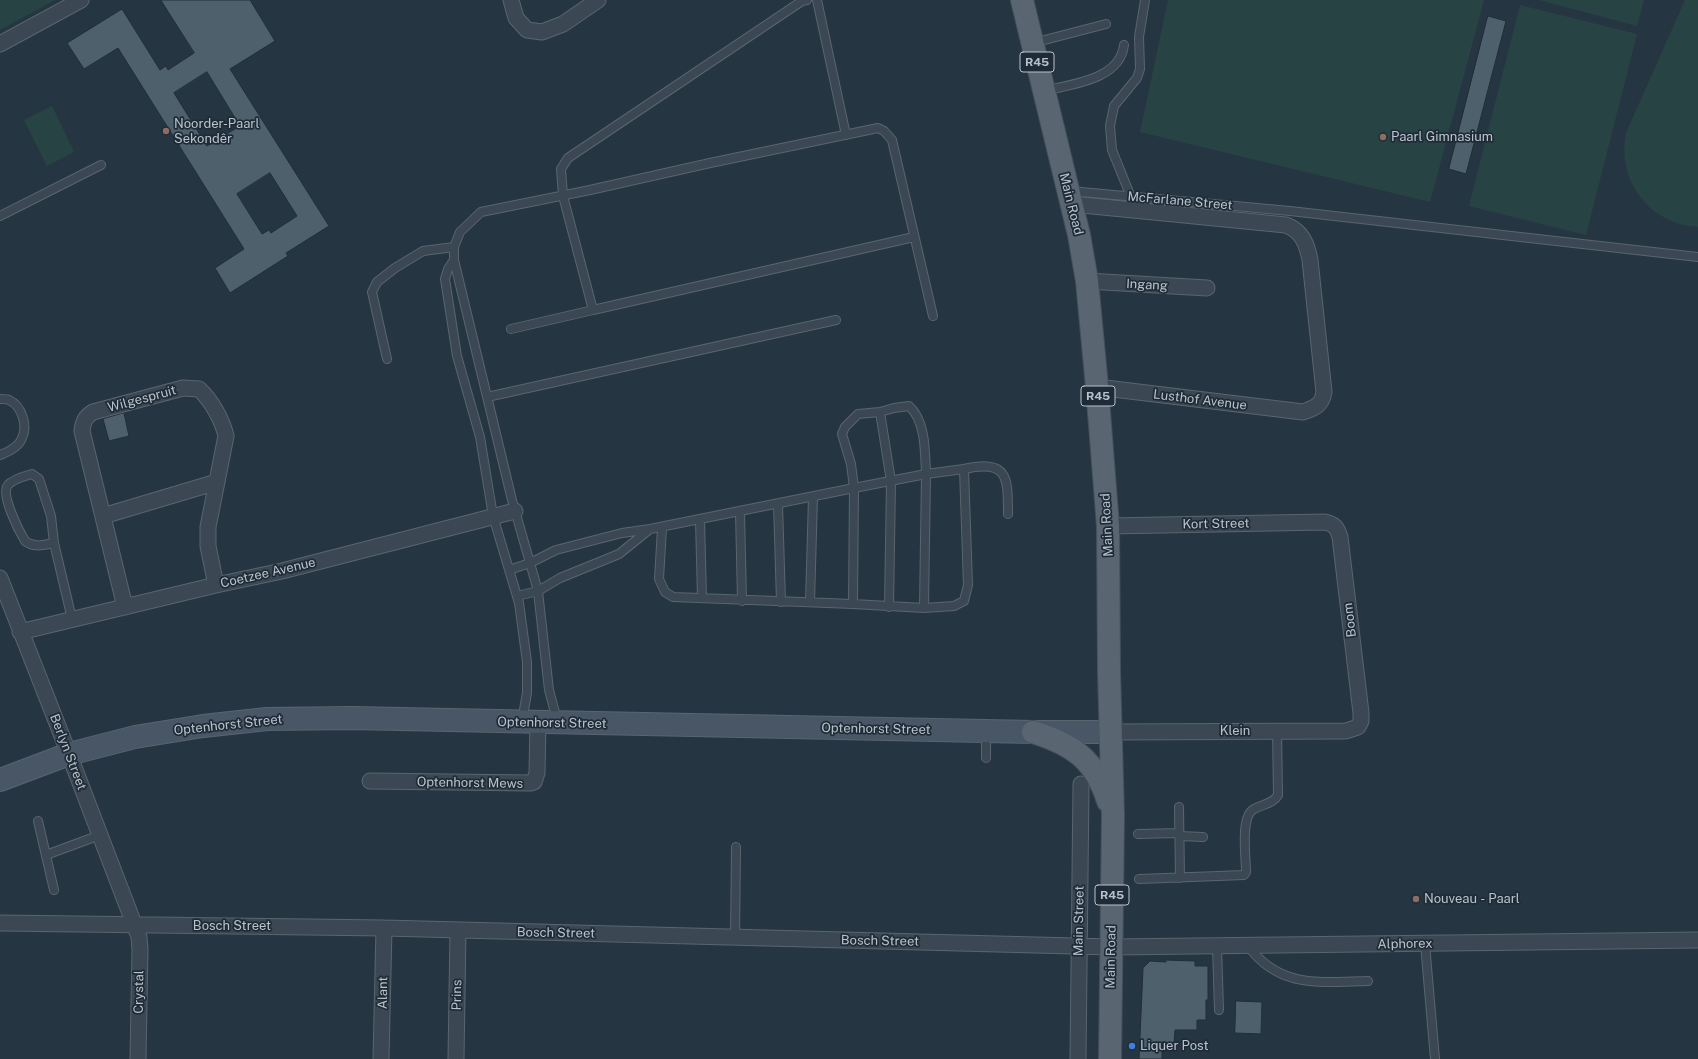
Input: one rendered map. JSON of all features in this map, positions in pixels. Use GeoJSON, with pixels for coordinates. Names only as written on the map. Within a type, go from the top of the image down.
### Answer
{"type":"FeatureCollection","features":[{"type":"Feature","properties":{"kind":"main road","name":"Main Road"},"geometry":{"type":"LineString","coordinates":[[1022,0],[1071,198],[1087,281],[1097,387],[1108,526],[1109,671],[1112,732],[1112,947],[1110,1059]]}},
{"type":"Feature","properties":{"kind":"main road","name":"Optenhorst Street"},"geometry":{"type":"LineString","coordinates":[[0,780],[69,754],[135,737],[203,726],[267,719],[352,718],[1034,732],[1112,732]]}},
{"type":"Feature","properties":{"kind":"main road"},"geometry":{"type":"LineString","coordinates":[[1034,732],[1061,742],[1088,762],[1098,775],[1103,785],[1112,816]]}},
{"type":"Feature","properties":{"kind":"street"},"geometry":{"type":"LineString","coordinates":[[0,44],[81,0]]}},
{"type":"Feature","properties":{"kind":"street"},"geometry":{"type":"LineString","coordinates":[[511,0],[516,18],[527,30],[542,32],[563,24],[598,0]]}},
{"type":"Feature","properties":{"kind":"street","name":"Lusthof Avenue"},"geometry":{"type":"LineString","coordinates":[[1071,198],[1277,224],[1293,228],[1300,233],[1308,247],[1310,260],[1324,392],[1323,399],[1319,405],[1303,412],[1097,387]]}},
{"type":"Feature","properties":{"kind":"street","name":"Ingang"},"geometry":{"type":"LineString","coordinates":[[1087,281],[1206,288]]}},
{"type":"Feature","properties":{"kind":"street","name":"Wilgespruit"},"geometry":{"type":"LineString","coordinates":[[124,607],[82,431],[84,420],[93,412],[183,388],[199,389],[205,394],[221,421],[226,436],[208,527],[208,538],[216,585]]}},
{"type":"Feature","properties":{"kind":"street"},"geometry":{"type":"LineString","coordinates":[[103,516],[217,482]]}},
{"type":"Feature","properties":{"kind":"street","name":"Coetzee Avenue"},"geometry":{"type":"LineString","coordinates":[[20,632],[216,585],[282,571],[515,511]]}},
{"type":"Feature","properties":{"kind":"street","name":"Kort Street"},"geometry":{"type":"LineString","coordinates":[[1108,526],[1325,522]]}},
{"type":"Feature","properties":{"kind":"street","name":"Boom"},"geometry":{"type":"LineString","coordinates":[[1325,522],[1336,526],[1340,537],[1361,713],[1361,722],[1358,726]]}},
{"type":"Feature","properties":{"kind":"street","name":"Berlyn Street"},"geometry":{"type":"LineString","coordinates":[[0,578],[135,926]]}},
{"type":"Feature","properties":{"kind":"street","name":"Optenhorst Mews"},"geometry":{"type":"LineString","coordinates":[[370,781],[534,782],[536,773],[539,722]]}},
{"type":"Feature","properties":{"kind":"street","name":"Klein"},"geometry":{"type":"LineString","coordinates":[[1112,732],[1346,731],[1353,730],[1358,726]]}},
{"type":"Feature","properties":{"kind":"street","name":"Main Street"},"geometry":{"type":"LineString","coordinates":[[1078,1059],[1081,784]]}},
{"type":"Feature","properties":{"kind":"street","name":"Bosch Street"},"geometry":{"type":"LineString","coordinates":[[0,923],[135,926],[384,928],[1112,947]]}},
{"type":"Feature","properties":{"kind":"street","name":"Crystal"},"geometry":{"type":"LineString","coordinates":[[135,926],[140,949],[138,1059]]}},
{"type":"Feature","properties":{"kind":"street","name":"Alant"},"geometry":{"type":"LineString","coordinates":[[381,1059],[384,928]]}},
{"type":"Feature","properties":{"kind":"street","name":"Prins"},"geometry":{"type":"LineString","coordinates":[[456,1059],[458,930]]}},
{"type":"Feature","properties":{"kind":"street","name":"Alphorex"},"geometry":{"type":"LineString","coordinates":[[1112,947],[1698,940]]}},
{"type":"Feature","properties":{"kind":"lane"},"geometry":{"type":"LineString","coordinates":[[593,310],[563,196],[561,169],[568,158],[802,1],[807,0]]}},
{"type":"Feature","properties":{"kind":"lane"},"geometry":{"type":"LineString","coordinates":[[817,0],[846,135]]}},
{"type":"Feature","properties":{"kind":"lane"},"geometry":{"type":"LineString","coordinates":[[1131,197],[1112,150],[1110,126],[1114,106],[1137,78],[1140,69],[1139,37],[1145,0]]}},
{"type":"Feature","properties":{"kind":"lane"},"geometry":{"type":"LineString","coordinates":[[1033,43],[1106,24]]}},
{"type":"Feature","properties":{"kind":"lane"},"geometry":{"type":"LineString","coordinates":[[1044,91],[1084,81],[1110,70],[1121,57],[1124,45]]}},
{"type":"Feature","properties":{"kind":"lane"},"geometry":{"type":"LineString","coordinates":[[539,722],[549,690],[538,591],[515,511],[454,260],[454,247],[460,232],[481,212],[563,196],[878,128],[892,140],[933,316]]}},
{"type":"Feature","properties":{"kind":"lane"},"geometry":{"type":"LineString","coordinates":[[0,216],[100,165]]}},
{"type":"Feature","properties":{"kind":"lane","name":"McFarlane Street"},"geometry":{"type":"LineString","coordinates":[[1071,198],[1131,197],[1290,210],[1698,257]]}},
{"type":"Feature","properties":{"kind":"lane"},"geometry":{"type":"LineString","coordinates":[[511,329],[914,237]]}},
{"type":"Feature","properties":{"kind":"lane"},"geometry":{"type":"LineString","coordinates":[[387,359],[372,292],[377,282],[395,268],[423,251],[454,247]]}},
{"type":"Feature","properties":{"kind":"lane"},"geometry":{"type":"LineString","coordinates":[[454,260],[448,269],[445,279],[457,356],[480,437],[493,516],[517,596],[527,662],[527,693],[539,722]]}},
{"type":"Feature","properties":{"kind":"lane"},"geometry":{"type":"LineString","coordinates":[[487,397],[836,320]]}},
{"type":"Feature","properties":{"kind":"lane"},"geometry":{"type":"LineString","coordinates":[[0,399],[9,399],[17,406],[23,417],[25,429],[22,439],[16,446],[0,455]]}},
{"type":"Feature","properties":{"kind":"lane"},"geometry":{"type":"LineString","coordinates":[[852,604],[854,488],[851,464],[842,434],[845,427],[858,414],[880,412],[910,406],[914,410],[919,422],[923,440],[926,474],[924,608]]}},
{"type":"Feature","properties":{"kind":"lane"},"geometry":{"type":"LineString","coordinates":[[880,412],[891,481],[889,607]]}},
{"type":"Feature","properties":{"kind":"lane"},"geometry":{"type":"LineString","coordinates":[[509,570],[530,563],[556,550],[622,533],[662,528],[854,488],[926,474],[964,469],[979,465],[994,467],[1002,472],[1007,481],[1008,514]]}},
{"type":"Feature","properties":{"kind":"lane"},"geometry":{"type":"LineString","coordinates":[[662,528],[659,579],[666,592],[673,597],[742,601],[810,602],[889,607],[924,608],[954,606],[964,601],[968,585],[964,469]]}},
{"type":"Feature","properties":{"kind":"lane"},"geometry":{"type":"LineString","coordinates":[[54,543],[38,546],[30,545],[25,541],[7,499],[7,486],[11,482],[32,474],[39,479],[51,516],[54,543],[72,619]]}},
{"type":"Feature","properties":{"kind":"lane"},"geometry":{"type":"LineString","coordinates":[[810,602],[813,497]]}},
{"type":"Feature","properties":{"kind":"lane"},"geometry":{"type":"LineString","coordinates":[[778,504],[781,602]]}},
{"type":"Feature","properties":{"kind":"lane"},"geometry":{"type":"LineString","coordinates":[[740,512],[742,601]]}},
{"type":"Feature","properties":{"kind":"lane"},"geometry":{"type":"LineString","coordinates":[[700,520],[702,598]]}},
{"type":"Feature","properties":{"kind":"lane"},"geometry":{"type":"LineString","coordinates":[[517,596],[538,591],[560,578],[619,554],[650,529]]}},
{"type":"Feature","properties":{"kind":"lane"},"geometry":{"type":"LineString","coordinates":[[986,731],[986,758]]}},
{"type":"Feature","properties":{"kind":"lane"},"geometry":{"type":"LineString","coordinates":[[1139,879],[1244,875],[1246,872],[1245,826],[1247,817],[1251,811],[1275,800],[1278,794],[1277,731]]}},
{"type":"Feature","properties":{"kind":"lane"},"geometry":{"type":"LineString","coordinates":[[1179,807],[1180,878]]}},
{"type":"Feature","properties":{"kind":"lane"},"geometry":{"type":"LineString","coordinates":[[38,821],[54,890]]}},
{"type":"Feature","properties":{"kind":"lane"},"geometry":{"type":"LineString","coordinates":[[1138,834],[1203,837]]}},
{"type":"Feature","properties":{"kind":"lane"},"geometry":{"type":"LineString","coordinates":[[46,855],[100,835]]}},
{"type":"Feature","properties":{"kind":"lane"},"geometry":{"type":"LineString","coordinates":[[735,938],[736,847]]}},
{"type":"Feature","properties":{"kind":"lane"},"geometry":{"type":"LineString","coordinates":[[1425,944],[1435,1059]]}},
{"type":"Feature","properties":{"kind":"lane"},"geometry":{"type":"LineString","coordinates":[[1217,946],[1218,1010]]}},
{"type":"Feature","properties":{"kind":"lane"},"geometry":{"type":"LineString","coordinates":[[1248,946],[1256,957],[1279,974],[1297,980],[1368,981]]}},
{"type":"Feature","properties":{"kind":"green space"},"geometry":{"type":"Polygon","coordinates":[[[0,0],[55,0],[0,30],[0,0]]]}},
{"type":"Feature","properties":{"kind":"green space"},"geometry":{"type":"Polygon","coordinates":[[[1168,0],[1484,0],[1430,202],[1140,132],[1168,0]]]}},
{"type":"Feature","properties":{"kind":"green space"},"geometry":{"type":"Polygon","coordinates":[[[1539,0],[1644,0],[1637,26],[1539,0]]]}},
{"type":"Feature","properties":{"kind":"green space"},"geometry":{"type":"Polygon","coordinates":[[[1685,0],[1698,0],[1698,227],[1681,224],[1665,218],[1651,209],[1640,197],[1632,183],[1626,168],[1624,151],[1626,133],[1685,0]]]}},
{"type":"Feature","properties":{"kind":"green space"},"geometry":{"type":"Polygon","coordinates":[[[1520,5],[1637,34],[1586,235],[1469,206],[1520,5]]]}},
{"type":"Feature","properties":{"kind":"green space"},"geometry":{"type":"Polygon","coordinates":[[[52,106],[74,152],[47,166],[24,120],[52,106]]]}},
{"type":"Feature","properties":{"kind":"building"},"geometry":{"type":"Polygon","coordinates":[[[161,0],[250,0],[275,41],[230,69],[329,226],[286,253],[288,256],[230,293],[215,268],[244,249],[118,48],[84,69],[67,43],[122,9],[160,70],[166,66],[168,70],[194,53],[161,0]],[[207,72],[174,93],[207,146],[240,126],[207,72]],[[270,173],[237,194],[262,234],[269,230],[271,233],[297,216],[270,173]]]}},
{"type":"Feature","properties":{"kind":"building"},"geometry":{"type":"Polygon","coordinates":[[[1488,16],[1506,21],[1466,174],[1449,169],[1488,16]]]}},
{"type":"Feature","properties":{"kind":"building"},"geometry":{"type":"Polygon","coordinates":[[[124,413],[129,436],[109,441],[103,419],[124,413]]]}},
{"type":"Feature","properties":{"kind":"building"},"geometry":{"type":"Polygon","coordinates":[[[1165,960],[1195,961],[1195,966],[1208,966],[1208,1000],[1206,1000],[1206,1020],[1197,1020],[1197,1030],[1175,1030],[1174,1043],[1162,1042],[1162,1059],[1139,1059],[1143,968],[1150,961],[1166,962],[1165,960]]]}},
{"type":"Feature","properties":{"kind":"building"},"geometry":{"type":"Polygon","coordinates":[[[1236,1001],[1262,1002],[1261,1034],[1235,1033],[1236,1001]]]}},
{"type":"Feature","properties":{"kind":"place","name":"Noorder-Paarl Sekondêr"},"geometry":{"type":"Point","coordinates":[166,131]}},
{"type":"Feature","properties":{"kind":"place","name":"Paarl Gimnasium"},"geometry":{"type":"Point","coordinates":[1383,137]}},
{"type":"Feature","properties":{"kind":"place","name":"Nouveau - Paarl"},"geometry":{"type":"Point","coordinates":[1416,899]}},
{"type":"Feature","properties":{"kind":"place","name":"Liquer Post"},"geometry":{"type":"Point","coordinates":[1132,1046]}}]}
